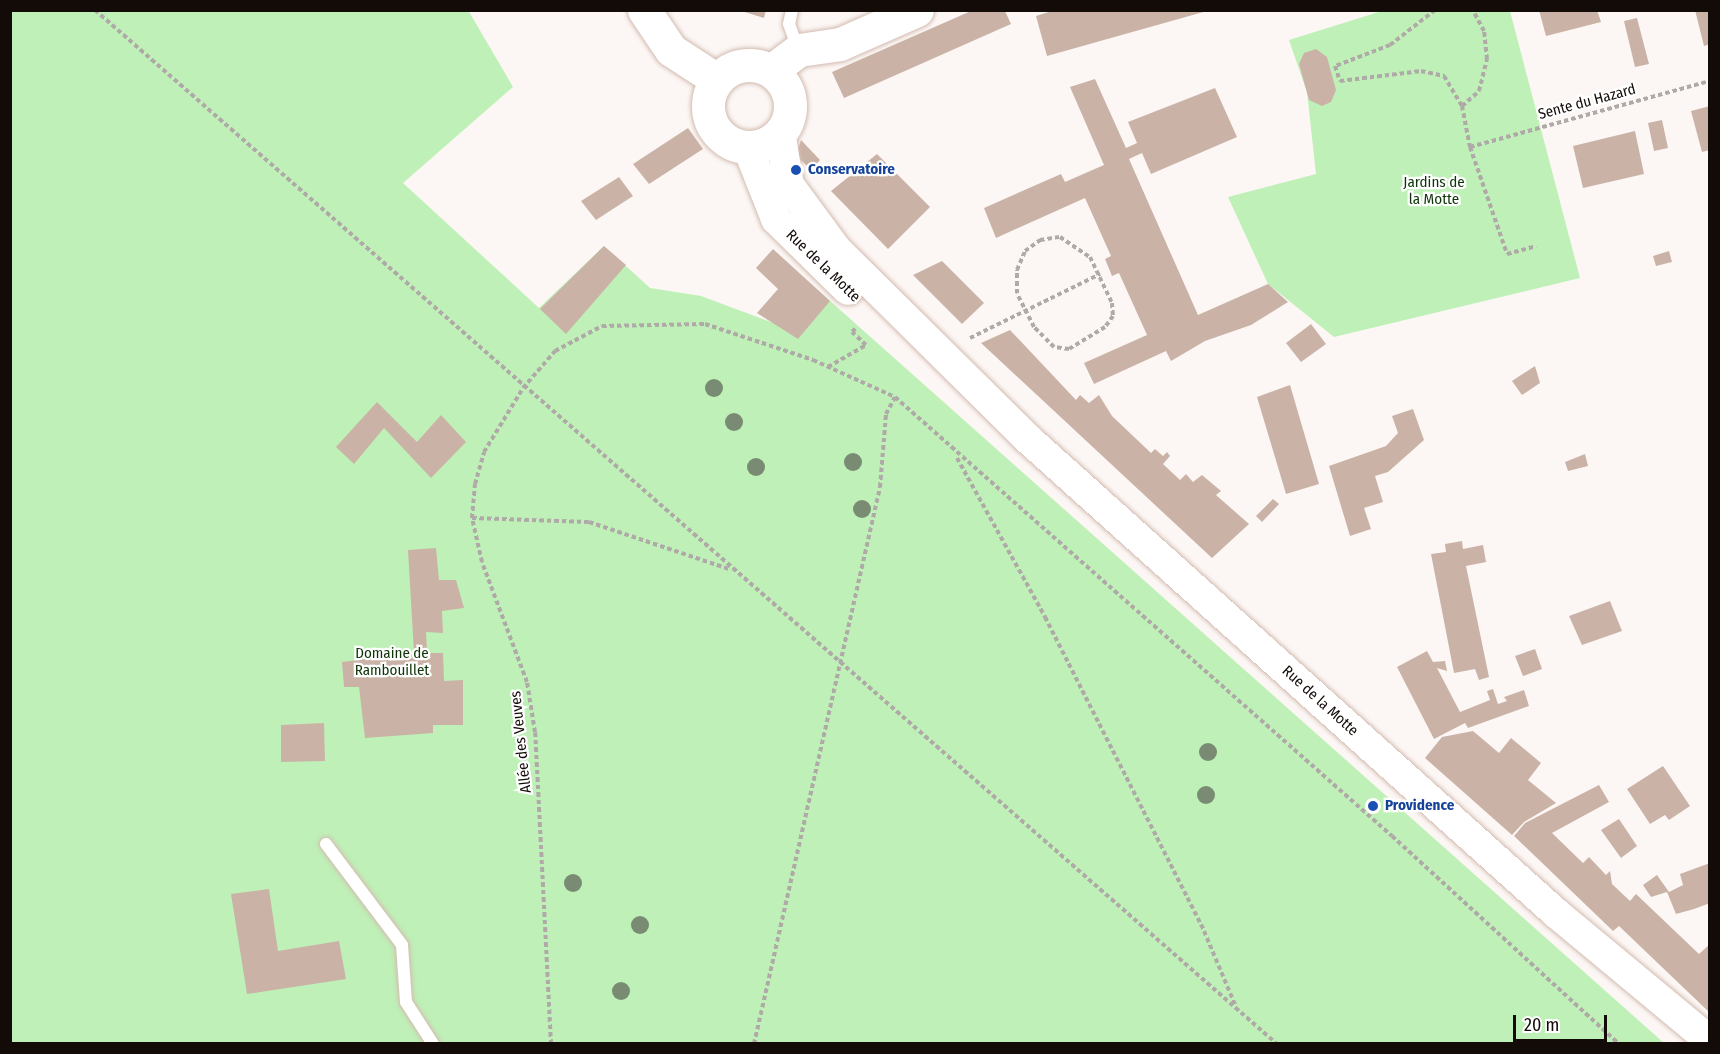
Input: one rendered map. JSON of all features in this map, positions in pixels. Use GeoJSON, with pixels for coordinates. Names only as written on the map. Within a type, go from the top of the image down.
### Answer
{"type":"FeatureCollection","features":[{"type":"Feature","properties":{"kind":"main road"},"geometry":{"type":"LineString","coordinates":[[644,10],[671,50],[717,80]]}},
{"type":"Feature","properties":{"kind":"main road"},"geometry":{"type":"LineString","coordinates":[[771,71],[799,50],[840,44],[917,10]]}},
{"type":"Feature","properties":{"kind":"main road"},"geometry":{"type":"LineString","coordinates":[[748,65],[771,71],[784,87],[790,107],[780,132],[765,143],[747,146],[734,144],[714,128],[708,103],[717,80],[748,65]]}},
{"type":"Feature","properties":{"kind":"street","name":"Rue de la Motte"},"geometry":{"type":"LineString","coordinates":[[780,132],[789,185],[837,250],[952,346],[1029,439],[1556,913],[1710,1041]]}},
{"type":"Feature","properties":{"kind":"street","name":"Rue de la Motte"},"geometry":{"type":"LineString","coordinates":[[747,146],[776,219],[867,308],[952,346]]}},
{"type":"Feature","properties":{"kind":"lane"},"geometry":{"type":"LineString","coordinates":[[792,10],[789,24],[799,50]]}},
{"type":"Feature","properties":{"kind":"lane"},"geometry":{"type":"LineString","coordinates":[[326,844],[402,945],[406,1002],[433,1044]]}},
{"type":"Feature","properties":{"kind":"path"},"geometry":{"type":"LineString","coordinates":[[95,10],[523,388],[1277,1044]]}},
{"type":"Feature","properties":{"kind":"path"},"geometry":{"type":"LineString","coordinates":[[1435,10],[1390,45],[1335,66],[1340,81],[1421,71],[1444,76],[1462,106],[1470,147],[1507,254],[1536,246]]}},
{"type":"Feature","properties":{"kind":"path"},"geometry":{"type":"LineString","coordinates":[[1462,106],[1479,91],[1487,59],[1484,31],[1473,10]]}},
{"type":"Feature","properties":{"kind":"path","name":"Sente du Hazard"},"geometry":{"type":"LineString","coordinates":[[1470,147],[1710,81]]}},
{"type":"Feature","properties":{"kind":"path"},"geometry":{"type":"LineString","coordinates":[[1060,237],[1083,248],[1100,274],[1113,316],[1090,340],[1069,349],[1054,347],[1022,310],[1017,270],[1026,251],[1040,240],[1060,237]]}},
{"type":"Feature","properties":{"kind":"path"},"geometry":{"type":"LineString","coordinates":[[952,346],[1100,274]]}},
{"type":"Feature","properties":{"kind":"path","name":"Allée des Veuves"},"geometry":{"type":"LineString","coordinates":[[551,1044],[535,732],[527,682],[482,562],[472,518],[484,452],[523,388],[555,351],[602,326],[705,324],[828,367],[895,398],[955,454],[1367,814],[1619,1044]]}},
{"type":"Feature","properties":{"kind":"path"},"geometry":{"type":"LineString","coordinates":[[828,367],[866,345],[852,332],[856,327]]}},
{"type":"Feature","properties":{"kind":"path"},"geometry":{"type":"LineString","coordinates":[[754,1044],[880,487],[886,414],[895,398]]}},
{"type":"Feature","properties":{"kind":"path"},"geometry":{"type":"LineString","coordinates":[[955,454],[1045,617],[1199,920],[1236,1008]]}},
{"type":"Feature","properties":{"kind":"path"},"geometry":{"type":"LineString","coordinates":[[472,518],[589,522],[732,570]]}},
{"type":"Feature","properties":{"kind":"green space","name":"Domaine de Rambouillet"},"geometry":{"type":"Polygon","coordinates":[[[468,10],[513,87],[403,183],[539,308],[604,246],[650,288],[701,296],[779,325],[811,284],[1664,1043],[11,1044],[11,11],[468,10]]]}},
{"type":"Feature","properties":{"kind":"green space","name":"Jardins de la Motte"},"geometry":{"type":"Polygon","coordinates":[[[1382,11],[1510,11],[1580,278],[1334,337],[1268,284],[1228,197],[1316,174],[1307,92],[1289,40],[1382,11]]]}},
{"type":"Feature","properties":{"kind":"building"},"geometry":{"type":"Polygon","coordinates":[[[738,10],[766,10],[764,18],[738,10]]]}},
{"type":"Feature","properties":{"kind":"building"},"geometry":{"type":"Polygon","coordinates":[[[1055,10],[1207,11],[1047,56],[1036,16],[1055,10]]]}},
{"type":"Feature","properties":{"kind":"building"},"geometry":{"type":"Polygon","coordinates":[[[1539,10],[1597,10],[1601,22],[1546,36],[1539,10]]]}},
{"type":"Feature","properties":{"kind":"building"},"geometry":{"type":"Polygon","coordinates":[[[1695,10],[1710,10],[1710,44],[1704,46],[1695,10]]]}},
{"type":"Feature","properties":{"kind":"building"},"geometry":{"type":"Polygon","coordinates":[[[971,11],[1005,11],[1011,24],[844,98],[832,72],[971,11]]]}},
{"type":"Feature","properties":{"kind":"building"},"geometry":{"type":"Polygon","coordinates":[[[1637,18],[1649,64],[1635,67],[1624,21],[1637,18]]]}},
{"type":"Feature","properties":{"kind":"building"},"geometry":{"type":"Polygon","coordinates":[[[1316,49],[1327,57],[1336,90],[1331,102],[1322,106],[1309,100],[1299,64],[1304,53],[1316,49]]]}},
{"type":"Feature","properties":{"kind":"building"},"geometry":{"type":"Polygon","coordinates":[[[1095,79],[1126,148],[1137,143],[1128,122],[1215,88],[1237,137],[1151,174],[1142,153],[1129,159],[1198,315],[1268,284],[1288,302],[1251,325],[1205,341],[1171,361],[1166,351],[1094,384],[1084,363],[1147,335],[1119,273],[1112,276],[1105,259],[1111,256],[1085,198],[996,238],[984,208],[1061,174],[1065,182],[1104,165],[1070,87],[1095,79]]]}},
{"type":"Feature","properties":{"kind":"building"},"geometry":{"type":"Polygon","coordinates":[[[1710,106],[1710,150],[1702,152],[1691,111],[1710,106]]]}},
{"type":"Feature","properties":{"kind":"building"},"geometry":{"type":"Polygon","coordinates":[[[1662,120],[1668,148],[1654,151],[1648,123],[1662,120]]]}},
{"type":"Feature","properties":{"kind":"building"},"geometry":{"type":"Polygon","coordinates":[[[688,128],[703,149],[649,184],[633,164],[688,128]]]}},
{"type":"Feature","properties":{"kind":"building"},"geometry":{"type":"Polygon","coordinates":[[[1635,131],[1644,174],[1583,188],[1573,146],[1635,131]]]}},
{"type":"Feature","properties":{"kind":"building"},"geometry":{"type":"Polygon","coordinates":[[[801,140],[820,160],[811,170],[796,155],[801,140]]]}},
{"type":"Feature","properties":{"kind":"building"},"geometry":{"type":"Polygon","coordinates":[[[877,154],[930,207],[888,249],[831,191],[877,154]]]}},
{"type":"Feature","properties":{"kind":"building"},"geometry":{"type":"Polygon","coordinates":[[[619,177],[633,196],[596,220],[581,201],[619,177]]]}},
{"type":"Feature","properties":{"kind":"building"},"geometry":{"type":"Polygon","coordinates":[[[604,246],[626,265],[566,334],[540,309],[604,246]]]}},
{"type":"Feature","properties":{"kind":"building"},"geometry":{"type":"Polygon","coordinates":[[[773,249],[830,301],[798,339],[757,313],[778,289],[756,268],[773,249]]]}},
{"type":"Feature","properties":{"kind":"building"},"geometry":{"type":"Polygon","coordinates":[[[1669,251],[1672,262],[1656,266],[1653,256],[1669,251]]]}},
{"type":"Feature","properties":{"kind":"building"},"geometry":{"type":"Polygon","coordinates":[[[942,261],[984,303],[962,324],[913,275],[942,261]]]}},
{"type":"Feature","properties":{"kind":"building"},"geometry":{"type":"Polygon","coordinates":[[[1311,324],[1326,344],[1301,362],[1286,343],[1311,324]]]}},
{"type":"Feature","properties":{"kind":"building"},"geometry":{"type":"Polygon","coordinates":[[[1010,330],[1076,400],[1080,395],[1089,403],[1099,395],[1112,416],[1151,453],[1155,449],[1163,456],[1167,452],[1170,456],[1163,464],[1180,480],[1186,474],[1193,482],[1202,475],[1221,491],[1216,495],[1249,524],[1212,558],[981,343],[1010,330]]]}},
{"type":"Feature","properties":{"kind":"building"},"geometry":{"type":"Polygon","coordinates":[[[1535,366],[1540,383],[1522,395],[1512,381],[1535,366]]]}},
{"type":"Feature","properties":{"kind":"building"},"geometry":{"type":"Polygon","coordinates":[[[1290,385],[1319,484],[1286,494],[1257,397],[1290,385]]]}},
{"type":"Feature","properties":{"kind":"building"},"geometry":{"type":"Polygon","coordinates":[[[377,402],[417,442],[441,415],[466,442],[431,478],[384,428],[354,464],[336,447],[377,402]]]}},
{"type":"Feature","properties":{"kind":"building"},"geometry":{"type":"Polygon","coordinates":[[[1413,409],[1424,440],[1388,472],[1375,476],[1383,502],[1364,508],[1371,529],[1350,536],[1329,466],[1386,446],[1398,433],[1392,416],[1413,409]]]}},
{"type":"Feature","properties":{"kind":"building"},"geometry":{"type":"Polygon","coordinates":[[[1585,454],[1588,466],[1568,471],[1565,462],[1585,454]]]}},
{"type":"Feature","properties":{"kind":"building"},"geometry":{"type":"Polygon","coordinates":[[[1273,499],[1279,504],[1262,522],[1256,516],[1273,499]]]}},
{"type":"Feature","properties":{"kind":"building"},"geometry":{"type":"Polygon","coordinates":[[[1462,541],[1463,549],[1483,545],[1486,562],[1466,566],[1489,677],[1479,680],[1475,669],[1454,673],[1431,554],[1446,552],[1445,544],[1462,541]]]}},
{"type":"Feature","properties":{"kind":"building"},"geometry":{"type":"Polygon","coordinates":[[[436,548],[439,580],[456,580],[464,608],[442,611],[443,633],[426,632],[427,653],[443,653],[444,681],[463,680],[463,725],[433,725],[433,733],[365,738],[359,687],[344,687],[342,662],[414,653],[408,550],[436,548]]]}},
{"type":"Feature","properties":{"kind":"building"},"geometry":{"type":"Polygon","coordinates":[[[1610,601],[1622,631],[1582,645],[1569,616],[1610,601]]]}},
{"type":"Feature","properties":{"kind":"building"},"geometry":{"type":"Polygon","coordinates":[[[1535,649],[1542,669],[1523,676],[1515,656],[1535,649]]]}},
{"type":"Feature","properties":{"kind":"building"},"geometry":{"type":"Polygon","coordinates":[[[1427,651],[1433,662],[1445,661],[1447,671],[1437,668],[1460,712],[1490,700],[1487,691],[1493,689],[1498,704],[1507,701],[1504,697],[1524,690],[1529,706],[1468,728],[1465,723],[1434,739],[1397,667],[1427,651]]]}},
{"type":"Feature","properties":{"kind":"building"},"geometry":{"type":"Polygon","coordinates":[[[324,723],[325,761],[281,762],[281,725],[324,723]]]}},
{"type":"Feature","properties":{"kind":"building"},"geometry":{"type":"Polygon","coordinates":[[[1473,731],[1499,753],[1511,738],[1541,763],[1528,780],[1556,803],[1524,822],[1512,835],[1425,758],[1442,737],[1473,731]]]}},
{"type":"Feature","properties":{"kind":"building"},"geometry":{"type":"Polygon","coordinates":[[[1663,766],[1690,806],[1669,820],[1665,815],[1650,824],[1627,789],[1663,766]]]}},
{"type":"Feature","properties":{"kind":"building"},"geometry":{"type":"Polygon","coordinates":[[[1599,785],[1609,802],[1552,833],[1583,863],[1589,857],[1606,875],[1610,871],[1612,884],[1630,901],[1636,894],[1699,954],[1710,944],[1710,1013],[1619,926],[1613,931],[1514,836],[1525,823],[1599,785]]]}},
{"type":"Feature","properties":{"kind":"building"},"geometry":{"type":"Polygon","coordinates":[[[1619,819],[1637,846],[1621,858],[1601,830],[1619,819]]]}},
{"type":"Feature","properties":{"kind":"building"},"geometry":{"type":"Polygon","coordinates":[[[1710,863],[1710,903],[1694,909],[1676,914],[1667,892],[1651,897],[1643,885],[1657,875],[1669,892],[1683,885],[1680,874],[1710,863]]]}},
{"type":"Feature","properties":{"kind":"building"},"geometry":{"type":"Polygon","coordinates":[[[269,889],[278,951],[339,941],[346,979],[247,994],[231,894],[269,889]]]}},
{"type":"Feature","properties":{"kind":"place","name":"Conservatoire"},"geometry":{"type":"Point","coordinates":[796,170]}},
{"type":"Feature","properties":{"kind":"place","name":"Providence"},"geometry":{"type":"Point","coordinates":[1373,806]}}]}
